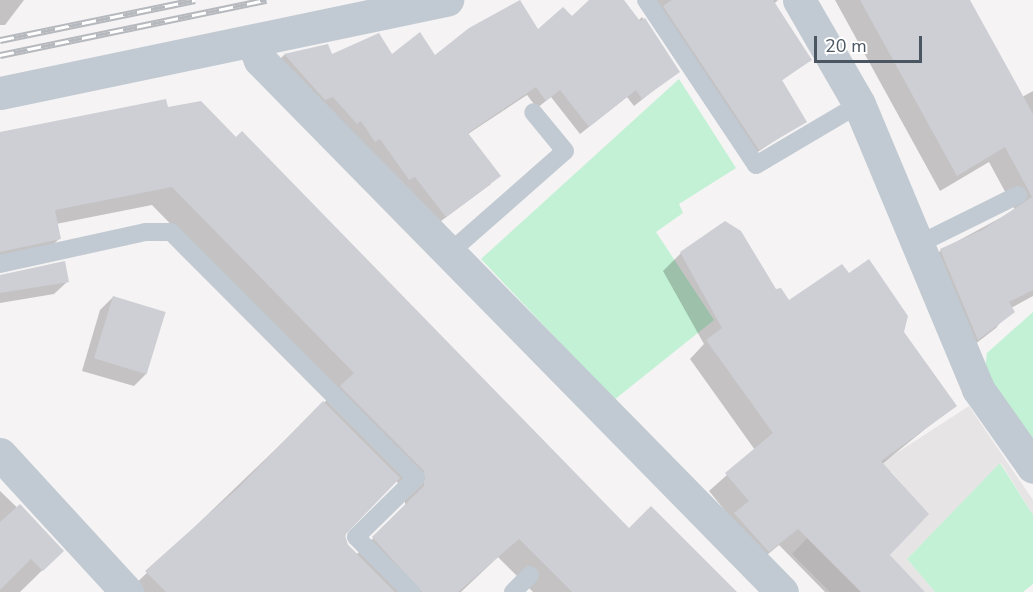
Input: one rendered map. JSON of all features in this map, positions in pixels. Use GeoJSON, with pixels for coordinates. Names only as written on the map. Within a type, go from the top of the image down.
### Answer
{"type":"FeatureCollection","features":[{"type":"Feature","properties":{"kind":"street"},"geometry":{"type":"LineString","coordinates":[[0,93],[253,43],[447,0]]}},
{"type":"Feature","properties":{"kind":"street"},"geometry":{"type":"LineString","coordinates":[[799,0],[859,104],[978,389],[1033,467]]}},
{"type":"Feature","properties":{"kind":"street"},"geometry":{"type":"LineString","coordinates":[[253,43],[260,60],[782,592]]}},
{"type":"Feature","properties":{"kind":"street"},"geometry":{"type":"LineString","coordinates":[[0,454],[127,592]]}},
{"type":"Feature","properties":{"kind":"lane"},"geometry":{"type":"LineString","coordinates":[[646,0],[756,165],[859,104]]}},
{"type":"Feature","properties":{"kind":"lane"},"geometry":{"type":"LineString","coordinates":[[449,253],[565,151],[533,112]]}},
{"type":"Feature","properties":{"kind":"lane"},"geometry":{"type":"LineString","coordinates":[[917,245],[1018,195]]}},
{"type":"Feature","properties":{"kind":"lane"},"geometry":{"type":"LineString","coordinates":[[0,264],[146,232],[171,232],[416,477],[356,537],[411,592]]}},
{"type":"Feature","properties":{"kind":"lane"},"geometry":{"type":"LineString","coordinates":[[513,592],[530,575]]}},
{"type":"Feature","properties":{"kind":"shaded area"},"geometry":{"type":"Polygon","coordinates":[[[969,406],[1033,500],[1033,515],[1001,463],[907,559],[935,592],[925,592],[890,555],[928,514],[891,471],[810,541],[861,592],[830,592],[792,554],[878,465],[969,406]]]}},
{"type":"Feature","properties":{"kind":"green space"},"geometry":{"type":"Polygon","coordinates":[[[679,79],[736,168],[679,204],[683,213],[656,232],[714,320],[614,400],[481,259],[679,79]]]}},
{"type":"Feature","properties":{"kind":"green space"},"geometry":{"type":"Polygon","coordinates":[[[1033,312],[1033,446],[984,378],[987,353],[1033,312]]]}},
{"type":"Feature","properties":{"kind":"green space"},"geometry":{"type":"Polygon","coordinates":[[[1000,463],[1033,515],[1033,584],[1023,592],[935,592],[907,559],[1000,463]]]}},
{"type":"Feature","properties":{"kind":"building"},"geometry":{"type":"Polygon","coordinates":[[[520,0],[538,29],[563,7],[572,16],[589,0],[624,0],[640,21],[645,18],[680,72],[642,99],[636,90],[589,127],[560,90],[546,101],[536,87],[468,133],[501,176],[446,217],[415,177],[409,180],[380,139],[375,142],[361,121],[357,124],[333,97],[325,100],[284,54],[328,44],[332,54],[379,33],[392,54],[420,32],[435,55],[469,28],[520,0]]]}},
{"type":"Feature","properties":{"kind":"building"},"geometry":{"type":"Polygon","coordinates":[[[672,0],[773,0],[812,60],[782,80],[807,122],[759,150],[663,6],[672,0]]]}},
{"type":"Feature","properties":{"kind":"building"},"geometry":{"type":"Polygon","coordinates":[[[860,0],[970,0],[1033,114],[1033,290],[1009,302],[1015,312],[978,340],[940,249],[982,230],[1032,197],[1005,147],[957,176],[860,0]]]}},
{"type":"Feature","properties":{"kind":"building"},"geometry":{"type":"Polygon","coordinates":[[[166,99],[168,107],[201,101],[236,137],[242,131],[629,528],[651,506],[737,592],[572,592],[519,539],[458,592],[422,592],[372,537],[424,486],[424,471],[340,386],[354,373],[172,187],[55,210],[61,239],[0,252],[0,132],[166,99]]]}},
{"type":"Feature","properties":{"kind":"building"},"geometry":{"type":"Polygon","coordinates":[[[725,221],[741,231],[776,289],[781,288],[789,300],[842,264],[849,273],[869,259],[908,316],[904,332],[957,406],[881,461],[929,514],[890,555],[925,592],[861,592],[798,529],[769,552],[734,513],[749,501],[725,473],[773,433],[706,340],[722,328],[680,252],[725,221]]]}},
{"type":"Feature","properties":{"kind":"building"},"geometry":{"type":"Polygon","coordinates":[[[65,261],[69,282],[0,293],[0,275],[65,261]]]}},
{"type":"Feature","properties":{"kind":"building"},"geometry":{"type":"Polygon","coordinates":[[[113,296],[166,312],[147,374],[94,358],[113,296]]]}},
{"type":"Feature","properties":{"kind":"building"},"geometry":{"type":"Polygon","coordinates":[[[323,401],[400,478],[345,535],[348,545],[395,592],[166,592],[145,571],[238,488],[323,401]]]}},
{"type":"Feature","properties":{"kind":"building"},"geometry":{"type":"Polygon","coordinates":[[[20,504],[64,551],[43,571],[31,559],[0,590],[0,522],[20,504]]]}},
{"type":"Feature","properties":{"kind":"railway"},"geometry":{"type":"LineString","coordinates":[[0,40],[195,0]]}},
{"type":"Feature","properties":{"kind":"railway"},"geometry":{"type":"LineString","coordinates":[[0,55],[266,0]]}}]}
